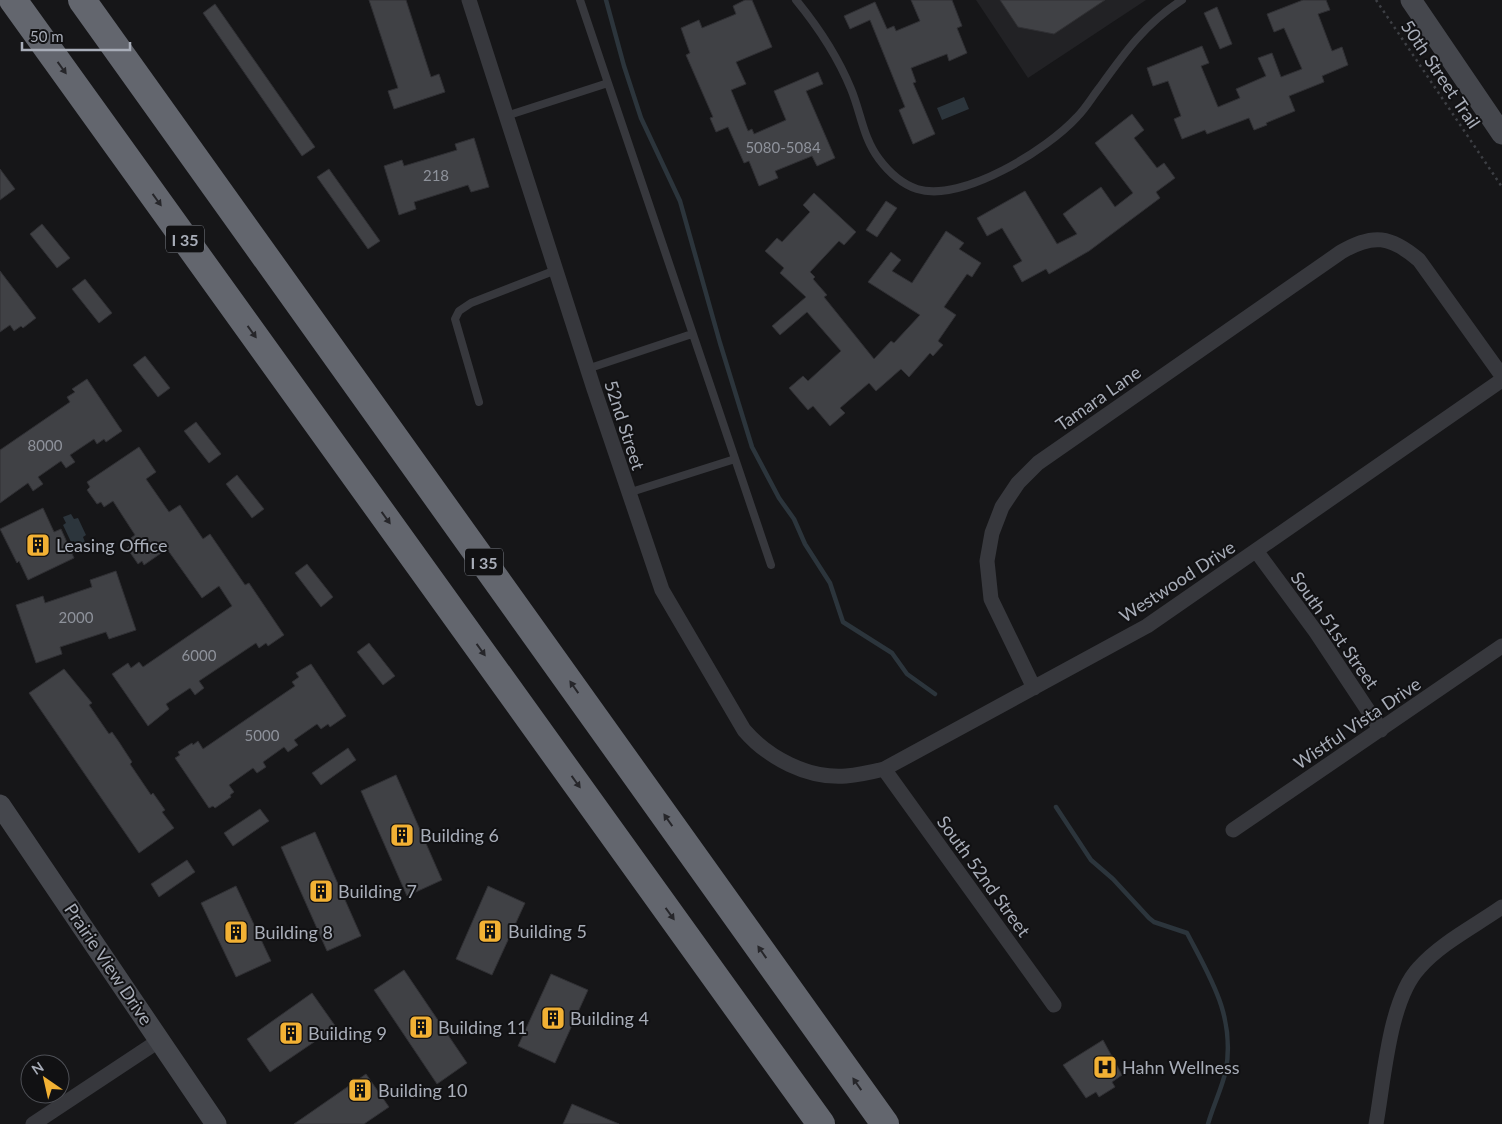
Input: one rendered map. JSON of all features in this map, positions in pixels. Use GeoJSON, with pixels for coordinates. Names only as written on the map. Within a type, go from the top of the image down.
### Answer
{"type":"FeatureCollection","features":[{"type":"Feature","properties":{"kind":"highway","name":"I 35"},"geometry":{"type":"LineString","coordinates":[[13,0],[821,1124]]}},
{"type":"Feature","properties":{"kind":"highway","name":"I 35"},"geometry":{"type":"LineString","coordinates":[[82,0],[885,1124]]}},
{"type":"Feature","properties":{"kind":"street","name":"52nd Street"},"geometry":{"type":"LineString","coordinates":[[470,0],[587,369],[662,590],[744,730],[755,743],[789,765],[811,772],[851,775]]}},
{"type":"Feature","properties":{"kind":"street"},"geometry":{"type":"LineString","coordinates":[[1411,0],[1502,134]]}},
{"type":"Feature","properties":{"kind":"street","name":"Tamara Lane"},"geometry":{"type":"LineString","coordinates":[[1034,688],[990,599],[987,561],[996,520],[1018,483],[1038,463],[1341,252],[1359,242],[1381,239],[1402,245],[1419,260],[1502,378]]}},
{"type":"Feature","properties":{"kind":"street","name":"Westwood Drive"},"geometry":{"type":"LineString","coordinates":[[851,775],[884,769],[1148,626],[1502,378]]}},
{"type":"Feature","properties":{"kind":"street","name":"South 51st Street"},"geometry":{"type":"LineString","coordinates":[[1256,552],[1316,632],[1381,730]]}},
{"type":"Feature","properties":{"kind":"street","name":"Wistful Vista Drive"},"geometry":{"type":"LineString","coordinates":[[1233,830],[1502,646]]}},
{"type":"Feature","properties":{"kind":"street","name":"South 52nd Street"},"geometry":{"type":"LineString","coordinates":[[884,769],[1054,1005]]}},
{"type":"Feature","properties":{"kind":"street","name":"Prairie View Drive"},"geometry":{"type":"LineString","coordinates":[[0,804],[216,1124]]}},
{"type":"Feature","properties":{"kind":"street"},"geometry":{"type":"LineString","coordinates":[[1376,1124],[1396,1015],[1408,982],[1432,955],[1502,907]]}},
{"type":"Feature","properties":{"kind":"street"},"geometry":{"type":"LineString","coordinates":[[33,1124],[160,1040]]}},
{"type":"Feature","properties":{"kind":"lane"},"geometry":{"type":"LineString","coordinates":[[580,0],[771,565]]}},
{"type":"Feature","properties":{"kind":"lane"},"geometry":{"type":"LineString","coordinates":[[796,0],[819,27],[834,52],[852,91],[869,144],[879,160],[891,173],[918,190],[948,189],[979,181],[996,174],[1044,146],[1078,117],[1130,46],[1159,15],[1182,0]]}},
{"type":"Feature","properties":{"kind":"lane"},"geometry":{"type":"LineString","coordinates":[[506,116],[608,83]]}},
{"type":"Feature","properties":{"kind":"lane"},"geometry":{"type":"LineString","coordinates":[[479,402],[455,318],[460,310],[471,303],[556,270]]}},
{"type":"Feature","properties":{"kind":"lane"},"geometry":{"type":"LineString","coordinates":[[587,369],[692,334]]}},
{"type":"Feature","properties":{"kind":"lane"},"geometry":{"type":"LineString","coordinates":[[628,493],[735,460]]}},
{"type":"Feature","properties":{"kind":"path","name":"50th Street Trail"},"geometry":{"type":"LineString","coordinates":[[1376,0],[1502,187]]}},
{"type":"Feature","properties":{"kind":"shaded area"},"geometry":{"type":"Polygon","coordinates":[[[976,0],[1146,0],[1028,78],[976,0]]]}},
{"type":"Feature","properties":{"kind":"shaded area"},"geometry":{"type":"Polygon","coordinates":[[[964,97],[969,109],[942,120],[937,108],[964,97]]]}},
{"type":"Feature","properties":{"kind":"shaded area"},"geometry":{"type":"Polygon","coordinates":[[[71,514],[74,519],[78,518],[86,535],[83,537],[85,542],[77,546],[74,541],[71,542],[63,525],[66,523],[63,517],[71,514]]]}},
{"type":"Feature","properties":{"kind":"building"},"geometry":{"type":"Polygon","coordinates":[[[369,0],[406,0],[431,77],[439,74],[445,92],[394,109],[388,91],[398,88],[369,0]]]}},
{"type":"Feature","properties":{"kind":"building"},"geometry":{"type":"Polygon","coordinates":[[[745,0],[752,0],[772,47],[736,62],[746,84],[731,90],[748,131],[752,129],[754,134],[786,120],[774,91],[818,72],[823,84],[806,91],[835,158],[817,166],[812,156],[775,171],[778,178],[759,186],[749,161],[744,163],[728,127],[716,132],[710,118],[713,117],[686,55],[690,53],[681,28],[699,20],[702,28],[736,14],[733,6],[745,0]]]}},
{"type":"Feature","properties":{"kind":"building"},"geometry":{"type":"Polygon","coordinates":[[[911,0],[952,0],[962,26],[957,28],[967,53],[949,61],[947,54],[911,68],[916,82],[913,83],[935,134],[913,144],[899,110],[905,107],[870,20],[850,29],[844,16],[875,2],[887,29],[894,26],[896,31],[920,21],[911,0]]]}},
{"type":"Feature","properties":{"kind":"building"},"geometry":{"type":"Polygon","coordinates":[[[1000,0],[1105,0],[1054,34],[1018,27],[1000,0]]]}},
{"type":"Feature","properties":{"kind":"building"},"geometry":{"type":"Polygon","coordinates":[[[1303,0],[1326,0],[1330,10],[1318,14],[1332,51],[1342,47],[1348,65],[1322,76],[1324,82],[1289,96],[1295,111],[1266,123],[1267,125],[1254,130],[1249,118],[1207,134],[1205,130],[1182,139],[1174,119],[1181,116],[1168,81],[1153,86],[1147,68],[1202,46],[1209,63],[1201,66],[1218,107],[1240,98],[1236,89],[1266,76],[1258,58],[1272,53],[1281,77],[1302,69],[1284,28],[1274,32],[1267,14],[1303,0]]]}},
{"type":"Feature","properties":{"kind":"building"},"geometry":{"type":"Polygon","coordinates":[[[215,4],[315,147],[302,156],[203,13],[215,4]]]}},
{"type":"Feature","properties":{"kind":"building"},"geometry":{"type":"Polygon","coordinates":[[[1217,7],[1232,44],[1220,49],[1204,13],[1217,7]]]}},
{"type":"Feature","properties":{"kind":"building"},"geometry":{"type":"Polygon","coordinates":[[[1132,114],[1144,130],[1134,138],[1157,168],[1164,163],[1175,178],[1156,192],[1160,198],[1089,251],[1049,274],[1046,269],[1022,282],[1013,266],[1022,261],[1002,228],[987,236],[977,218],[1025,191],[1057,244],[1077,234],[1063,214],[1101,187],[1115,207],[1133,193],[1095,143],[1132,114]]]}},
{"type":"Feature","properties":{"kind":"building"},"geometry":{"type":"Polygon","coordinates":[[[474,138],[489,187],[471,192],[468,185],[414,202],[416,209],[399,215],[384,166],[402,160],[404,166],[457,150],[455,144],[474,138]]]}},
{"type":"Feature","properties":{"kind":"building"},"geometry":{"type":"Polygon","coordinates":[[[0,169],[15,189],[0,200],[0,169]]]}},
{"type":"Feature","properties":{"kind":"building"},"geometry":{"type":"Polygon","coordinates":[[[329,169],[380,241],[368,249],[317,177],[329,169]]]}},
{"type":"Feature","properties":{"kind":"building"},"geometry":{"type":"Polygon","coordinates":[[[814,193],[856,232],[844,245],[839,241],[810,272],[815,277],[813,279],[827,295],[824,297],[874,359],[891,341],[894,343],[920,315],[868,282],[891,252],[901,260],[892,271],[912,283],[946,231],[964,243],[959,249],[981,263],[972,277],[967,274],[944,307],[956,315],[938,341],[943,345],[933,356],[930,353],[909,377],[901,369],[876,391],[869,383],[840,408],[845,413],[830,426],[813,406],[808,410],[789,388],[803,376],[808,381],[841,351],[807,312],[780,335],[772,326],[806,297],[780,273],[784,268],[765,251],[777,238],[782,242],[810,212],[803,205],[814,193]]]}},
{"type":"Feature","properties":{"kind":"building"},"geometry":{"type":"Polygon","coordinates":[[[886,201],[897,208],[877,237],[866,230],[886,201]]]}},
{"type":"Feature","properties":{"kind":"building"},"geometry":{"type":"Polygon","coordinates":[[[42,224],[70,258],[57,268],[30,234],[42,224]]]}},
{"type":"Feature","properties":{"kind":"building"},"geometry":{"type":"Polygon","coordinates":[[[0,271],[36,318],[23,328],[21,326],[14,331],[10,325],[0,332],[0,271]]]}},
{"type":"Feature","properties":{"kind":"building"},"geometry":{"type":"Polygon","coordinates":[[[85,279],[112,313],[99,323],[72,289],[85,279]]]}},
{"type":"Feature","properties":{"kind":"building"},"geometry":{"type":"Polygon","coordinates":[[[145,356],[170,388],[158,397],[133,365],[145,356]]]}},
{"type":"Feature","properties":{"kind":"building"},"geometry":{"type":"Polygon","coordinates":[[[87,379],[122,431],[106,442],[104,439],[97,444],[94,439],[70,455],[75,462],[66,468],[61,461],[38,477],[43,484],[33,491],[28,483],[0,503],[0,450],[70,402],[67,397],[75,392],[72,389],[87,379]]]}},
{"type":"Feature","properties":{"kind":"building"},"geometry":{"type":"Polygon","coordinates":[[[196,422],[221,454],[209,463],[184,431],[196,422]]]}},
{"type":"Feature","properties":{"kind":"building"},"geometry":{"type":"Polygon","coordinates":[[[139,447],[156,472],[146,479],[169,512],[180,505],[203,539],[210,534],[245,585],[249,583],[284,635],[268,646],[266,643],[259,648],[256,643],[199,681],[204,688],[195,695],[190,688],[166,704],[169,709],[148,726],[112,674],[128,663],[131,668],[139,662],[143,667],[232,606],[219,586],[202,598],[167,549],[144,565],[142,561],[138,564],[127,548],[130,545],[127,541],[135,535],[113,501],[104,507],[101,502],[97,504],[87,490],[90,487],[87,482],[139,447]]]}},
{"type":"Feature","properties":{"kind":"building"},"geometry":{"type":"Polygon","coordinates":[[[237,475],[264,509],[252,518],[226,484],[237,475]]]}},
{"type":"Feature","properties":{"kind":"building","name":"Leasing Office"},"geometry":{"type":"Polygon","coordinates":[[[43,508],[54,532],[61,529],[74,558],[28,580],[0,529],[43,508]]]}},
{"type":"Feature","properties":{"kind":"building"},"geometry":{"type":"Polygon","coordinates":[[[307,564],[333,597],[321,607],[295,573],[307,564]]]}},
{"type":"Feature","properties":{"kind":"building"},"geometry":{"type":"Polygon","coordinates":[[[116,571],[136,630],[109,639],[106,632],[60,647],[62,654],[36,663],[16,605],[43,596],[45,603],[92,587],[90,580],[116,571]]]}},
{"type":"Feature","properties":{"kind":"building"},"geometry":{"type":"Polygon","coordinates":[[[369,643],[395,676],[383,685],[357,652],[369,643]]]}},
{"type":"Feature","properties":{"kind":"building"},"geometry":{"type":"Polygon","coordinates":[[[311,664],[346,716],[330,727],[328,724],[321,729],[317,724],[294,740],[298,745],[288,752],[284,747],[263,762],[266,767],[257,773],[253,768],[229,785],[234,792],[230,795],[231,797],[215,808],[213,806],[209,808],[175,758],[180,755],[178,752],[198,741],[203,749],[295,686],[292,682],[299,677],[296,673],[311,664]]]}},
{"type":"Feature","properties":{"kind":"building"},"geometry":{"type":"Polygon","coordinates":[[[64,669],[92,703],[89,705],[109,734],[112,732],[119,742],[132,762],[130,764],[151,795],[153,793],[165,810],[162,812],[174,828],[139,853],[29,693],[64,669]]]}},
{"type":"Feature","properties":{"kind":"building"},"geometry":{"type":"Polygon","coordinates":[[[348,748],[356,760],[321,785],[312,773],[348,748]]]}},
{"type":"Feature","properties":{"kind":"building","name":"Building 6"},"geometry":{"type":"Polygon","coordinates":[[[396,775],[442,880],[407,896],[361,791],[396,775]]]}},
{"type":"Feature","properties":{"kind":"building"},"geometry":{"type":"Polygon","coordinates":[[[260,809],[269,821],[233,846],[224,833],[260,809]]]}},
{"type":"Feature","properties":{"kind":"building","name":"Building 7"},"geometry":{"type":"Polygon","coordinates":[[[315,832],[361,936],[327,951],[281,847],[315,832]]]}},
{"type":"Feature","properties":{"kind":"building"},"geometry":{"type":"Polygon","coordinates":[[[187,860],[195,872],[159,897],[151,884],[187,860]]]}},
{"type":"Feature","properties":{"kind":"building","name":"Building 8"},"geometry":{"type":"Polygon","coordinates":[[[236,886],[271,961],[236,977],[201,903],[236,886]]]}},
{"type":"Feature","properties":{"kind":"building","name":"Building 5"},"geometry":{"type":"Polygon","coordinates":[[[488,886],[525,903],[492,975],[456,959],[488,886]]]}},
{"type":"Feature","properties":{"kind":"building","name":"Building 11"},"geometry":{"type":"Polygon","coordinates":[[[404,970],[467,1063],[437,1084],[374,990],[404,970]]]}},
{"type":"Feature","properties":{"kind":"building","name":"Building 4"},"geometry":{"type":"Polygon","coordinates":[[[551,974],[588,990],[555,1063],[518,1046],[551,974]]]}},
{"type":"Feature","properties":{"kind":"building","name":"Building 9"},"geometry":{"type":"Polygon","coordinates":[[[312,993],[336,1027],[270,1072],[247,1039],[312,993]]]}},
{"type":"Feature","properties":{"kind":"building"},"geometry":{"type":"Polygon","coordinates":[[[1103,1040],[1122,1075],[1112,1082],[1115,1087],[1099,1097],[1096,1092],[1086,1098],[1063,1065],[1103,1040]]]}},
{"type":"Feature","properties":{"kind":"building","name":"Building 10"},"geometry":{"type":"Polygon","coordinates":[[[366,1074],[389,1107],[364,1124],[294,1124],[366,1074]]]}},
{"type":"Feature","properties":{"kind":"building"},"geometry":{"type":"Polygon","coordinates":[[[572,1104],[619,1124],[563,1124],[572,1104]]]}},
{"type":"Feature","properties":{"kind":"waterway"},"geometry":{"type":"LineString","coordinates":[[606,0],[624,66],[641,118],[680,201],[752,447],[779,498],[794,519],[805,544],[830,583],[843,622],[892,653],[907,674],[935,694]]}},
{"type":"Feature","properties":{"kind":"waterway"},"geometry":{"type":"LineString","coordinates":[[1056,807],[1091,860],[1113,879],[1149,918],[1154,922],[1187,933],[1212,982],[1224,1015],[1228,1050],[1226,1070],[1208,1124]]}},
{"type":"Feature","properties":{"kind":"place","name":"Leasing Office"},"geometry":{"type":"Point","coordinates":[38,545]}},
{"type":"Feature","properties":{"kind":"place","name":"Building 6"},"geometry":{"type":"Point","coordinates":[402,835]}},
{"type":"Feature","properties":{"kind":"place","name":"Building 7"},"geometry":{"type":"Point","coordinates":[321,891]}},
{"type":"Feature","properties":{"kind":"place","name":"Building 5"},"geometry":{"type":"Point","coordinates":[490,931]}},
{"type":"Feature","properties":{"kind":"place","name":"Building 8"},"geometry":{"type":"Point","coordinates":[236,932]}},
{"type":"Feature","properties":{"kind":"place","name":"Building 4"},"geometry":{"type":"Point","coordinates":[553,1018]}},
{"type":"Feature","properties":{"kind":"place","name":"Building 11"},"geometry":{"type":"Point","coordinates":[421,1027]}},
{"type":"Feature","properties":{"kind":"place","name":"Building 9"},"geometry":{"type":"Point","coordinates":[291,1033]}},
{"type":"Feature","properties":{"kind":"place","name":"Hahn Wellness"},"geometry":{"type":"Point","coordinates":[1105,1067]}},
{"type":"Feature","properties":{"kind":"place","name":"Building 10"},"geometry":{"type":"Point","coordinates":[360,1090]}}]}
